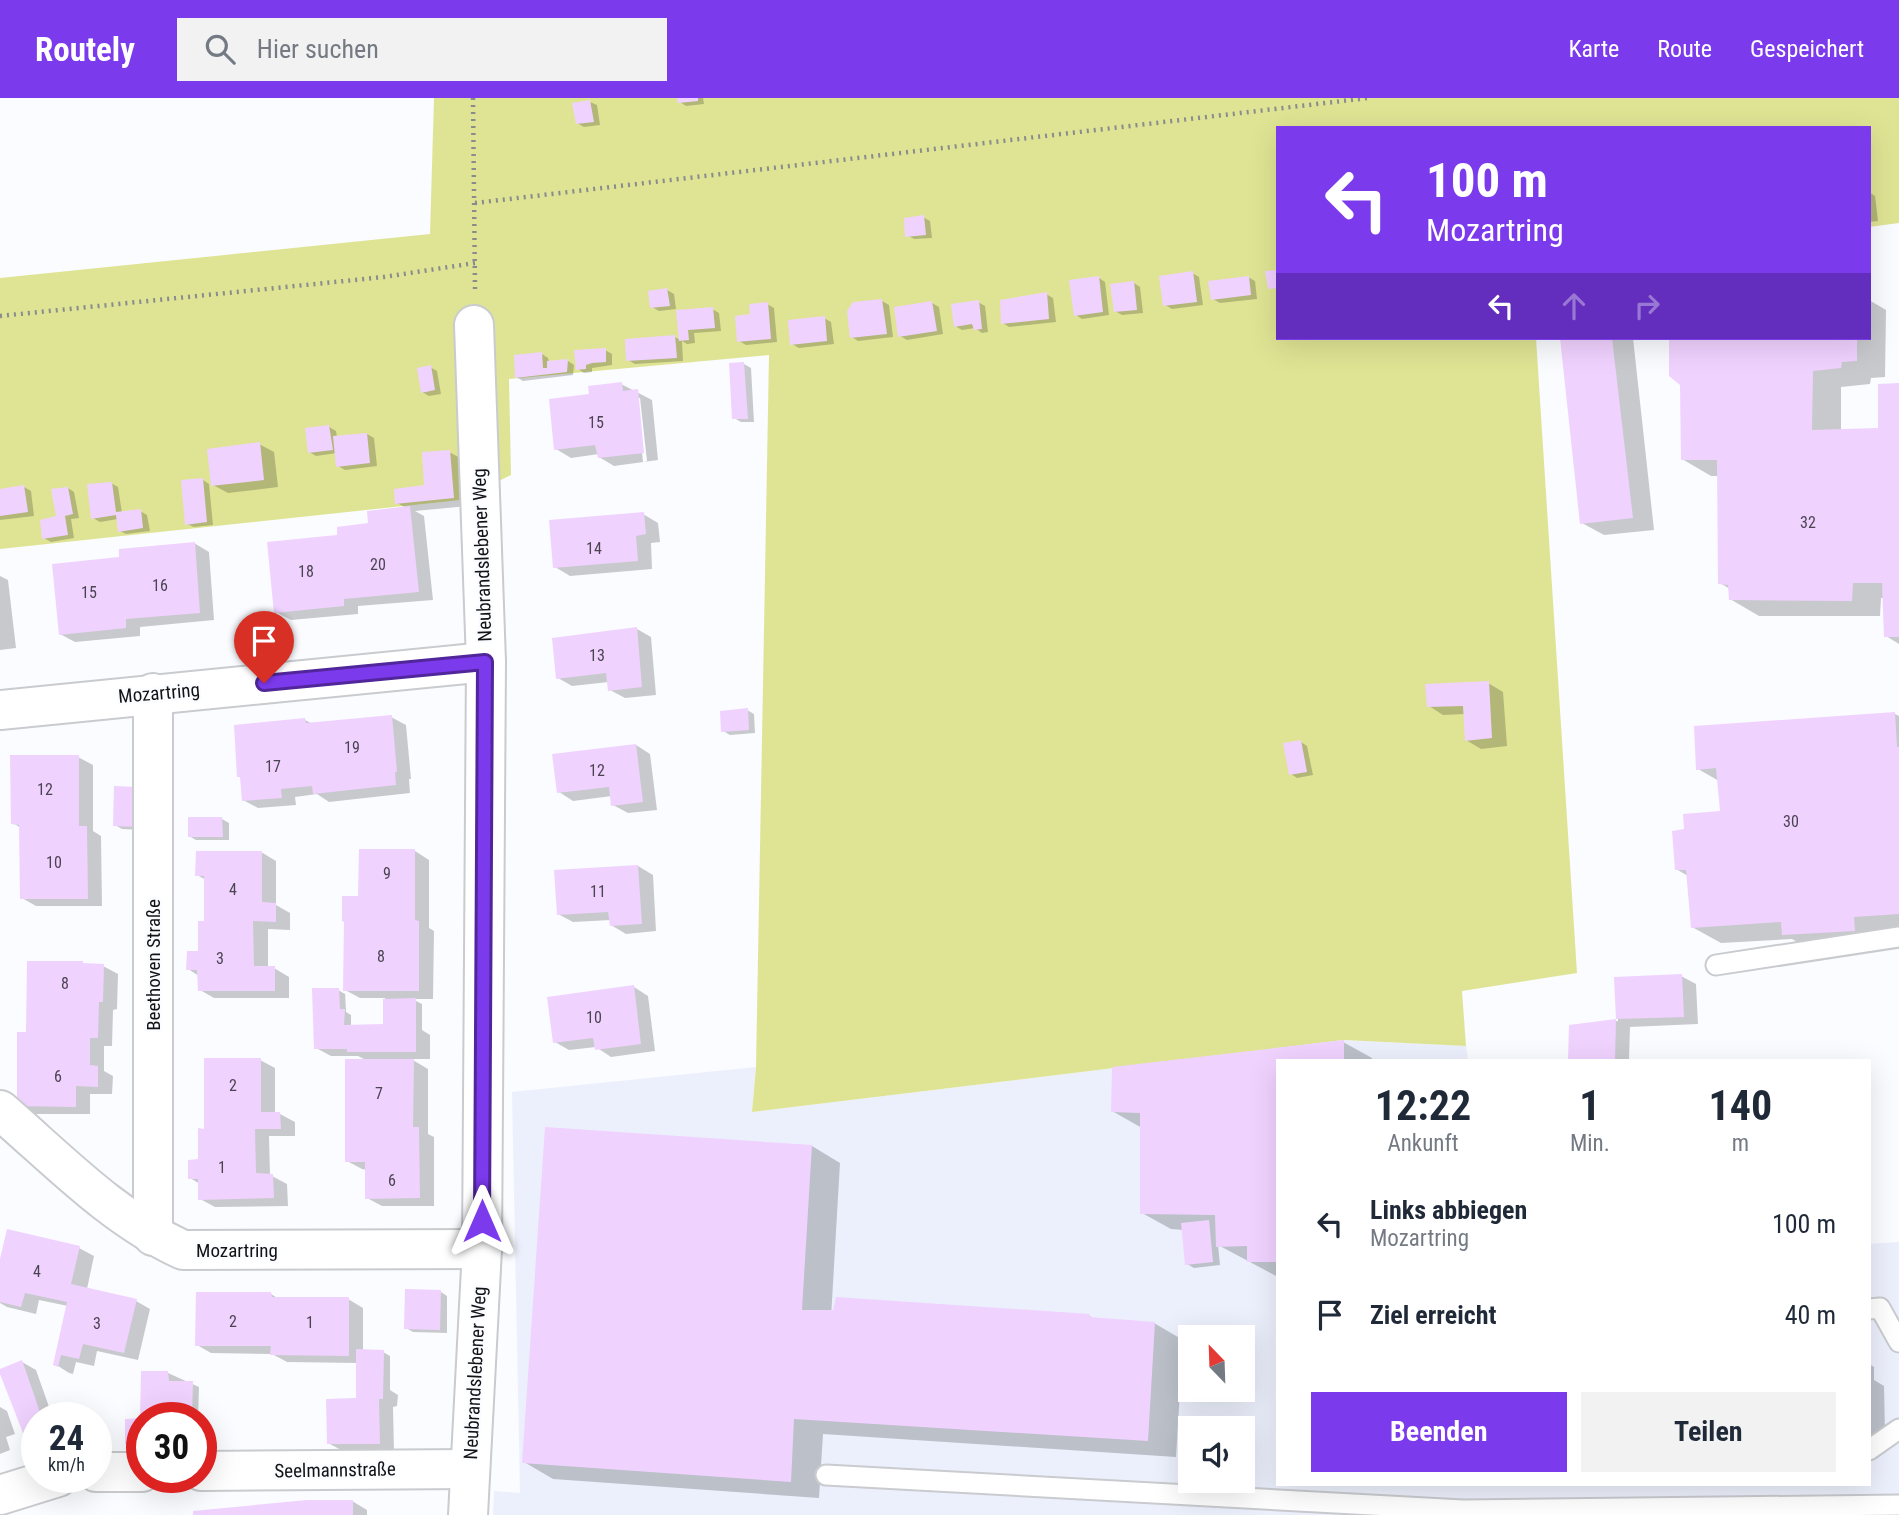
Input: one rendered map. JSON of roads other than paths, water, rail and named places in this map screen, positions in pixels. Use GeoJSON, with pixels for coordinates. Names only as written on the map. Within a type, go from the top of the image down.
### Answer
{"type":"FeatureCollection","features":[{"type":"Feature","properties":{"kind":"street","name":"Neubrandslebener Weg"},"geometry":{"type":"LineString","coordinates":[[468,1515],[482,1249],[485,662],[474,325]]}},
{"type":"Feature","properties":{"kind":"street","name":"Mozartring"},"geometry":{"type":"LineString","coordinates":[[0,710],[485,662]]}},
{"type":"Feature","properties":{"kind":"street","name":"Beethoven Straße"},"geometry":{"type":"LineString","coordinates":[[153,693],[153,1236]]}},
{"type":"Feature","properties":{"kind":"street","name":"Mozartring"},"geometry":{"type":"LineString","coordinates":[[0,1110],[114,1209],[153,1236],[183,1250],[482,1249]]}},
{"type":"Feature","properties":{"kind":"street","name":"Seelmannstraße"},"geometry":{"type":"LineString","coordinates":[[217,1471],[470,1469]]}},
{"type":"Feature","properties":{"kind":"street"},"geometry":{"type":"LineString","coordinates":[[0,1495],[21,1488]]}},
{"type":"Feature","properties":{"kind":"lane"},"geometry":{"type":"LineString","coordinates":[[1716,965],[1899,937]]}},
{"type":"Feature","properties":{"kind":"lane"},"geometry":{"type":"LineString","coordinates":[[1871,1309],[1880,1308],[1899,1342]]}},
{"type":"Feature","properties":{"kind":"lane"},"geometry":{"type":"LineString","coordinates":[[1871,1449],[1899,1429]]}},
{"type":"Feature","properties":{"kind":"lane"},"geometry":{"type":"LineString","coordinates":[[826,1475],[1463,1510],[1899,1505]]}}]}
